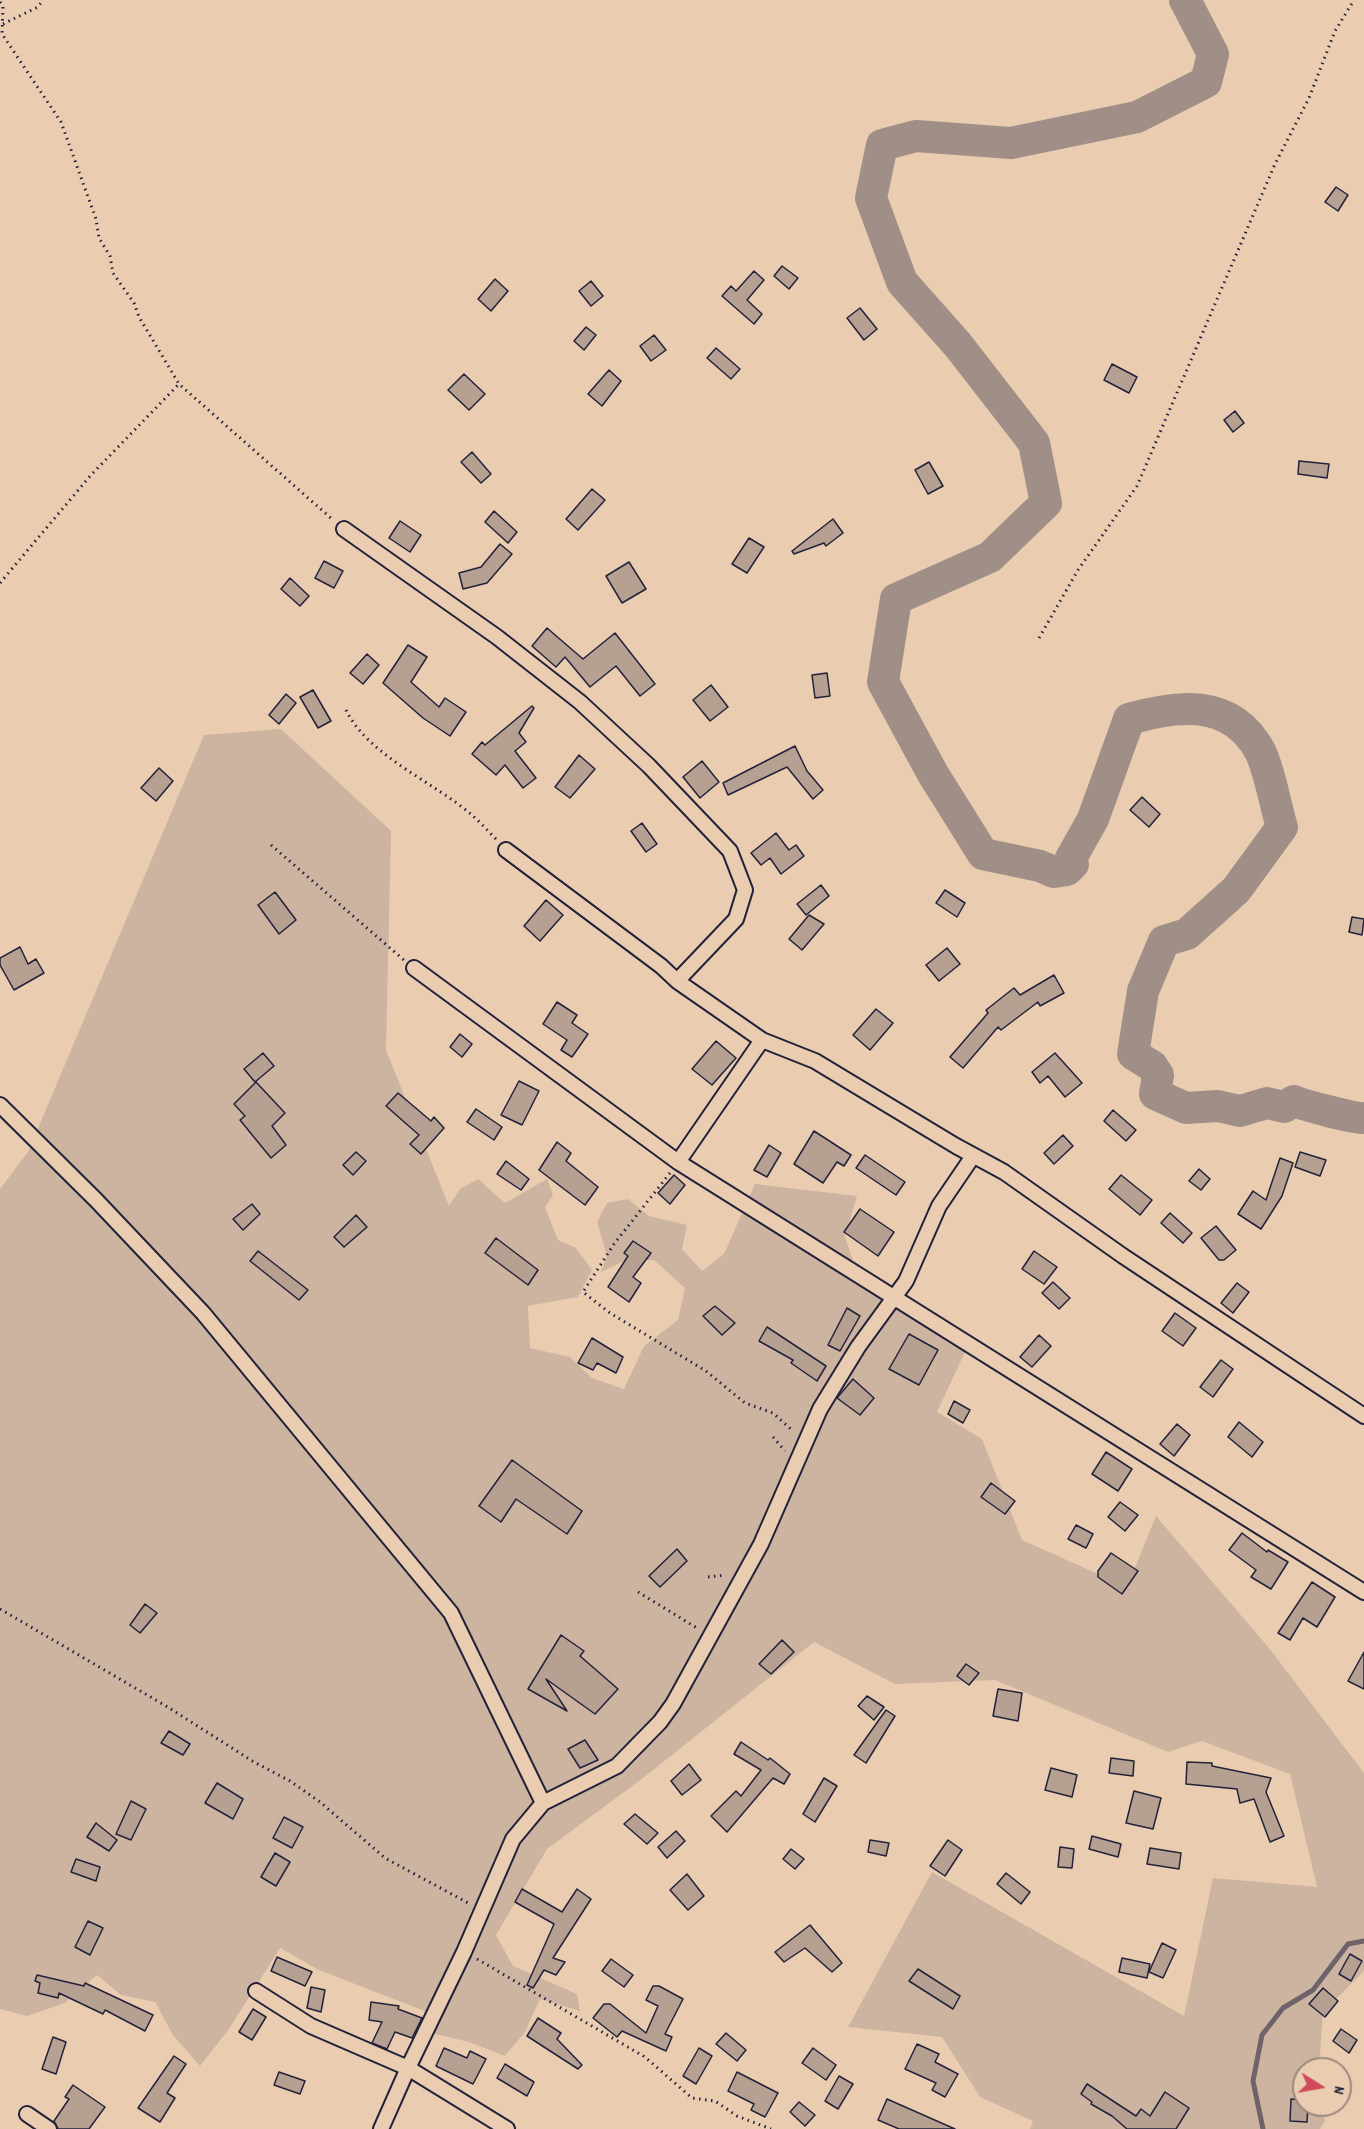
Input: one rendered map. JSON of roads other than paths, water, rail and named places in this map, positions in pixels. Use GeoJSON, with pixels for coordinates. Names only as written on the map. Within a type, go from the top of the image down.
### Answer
{"type":"FeatureCollection","features":[{"type":"Feature","properties":{"kind":"street"},"geometry":{"type":"LineString","coordinates":[[344,529],[497,637],[580,702],[649,766],[730,851],[744,883],[745,897],[733,924],[677,981]]}},
{"type":"Feature","properties":{"kind":"street"},"geometry":{"type":"LineString","coordinates":[[506,850],[661,966],[677,981],[762,1040],[815,1061],[973,1156],[1005,1172],[1048,1200],[1123,1256],[1364,1416]]}},
{"type":"Feature","properties":{"kind":"street"},"geometry":{"type":"LineString","coordinates":[[414,968],[678,1162],[1364,1592]]}},
{"type":"Feature","properties":{"kind":"street"},"geometry":{"type":"LineString","coordinates":[[678,1162],[762,1040]]}},
{"type":"Feature","properties":{"kind":"street"},"geometry":{"type":"LineString","coordinates":[[0,1106],[96,1200],[203,1313],[452,1613],[543,1803]]}},
{"type":"Feature","properties":{"kind":"street"},"geometry":{"type":"LineString","coordinates":[[381,2129],[464,1952],[513,1839],[543,1803],[617,1766],[660,1722],[712,1637],[761,1544],[820,1410],[858,1347],[906,1281],[939,1206],[973,1156]]}},
{"type":"Feature","properties":{"kind":"street"},"geometry":{"type":"LineString","coordinates":[[256,1991],[311,2026],[408,2068],[507,2129]]}},
{"type":"Feature","properties":{"kind":"street"},"geometry":{"type":"LineString","coordinates":[[27,2114],[49,2129]]}},
{"type":"Feature","properties":{"kind":"waterway"},"geometry":{"type":"LineString","coordinates":[[1185,0],[1213,54],[1206,82],[1137,117],[1011,143],[916,136],[882,145],[871,198],[902,282],[958,345],[1034,443],[1046,503],[990,557],[896,599],[883,682],[933,774],[983,854],[1040,866],[1054,872],[1067,870],[1073,864],[1070,860],[1093,819],[1129,719],[1166,711],[1202,710],[1219,714],[1234,722],[1248,734],[1264,759],[1282,827],[1236,890],[1187,934],[1164,941],[1143,991],[1133,1054],[1152,1066],[1158,1075],[1155,1094],[1186,1108],[1218,1106],[1240,1111],[1267,1103],[1284,1107],[1294,1101],[1364,1118]]}},
{"type":"Feature","properties":{"kind":"waterway"},"geometry":{"type":"LineString","coordinates":[[1263,2129],[1253,2081],[1262,2035],[1283,2008],[1313,1990],[1348,1944],[1364,1941]]}}]}
